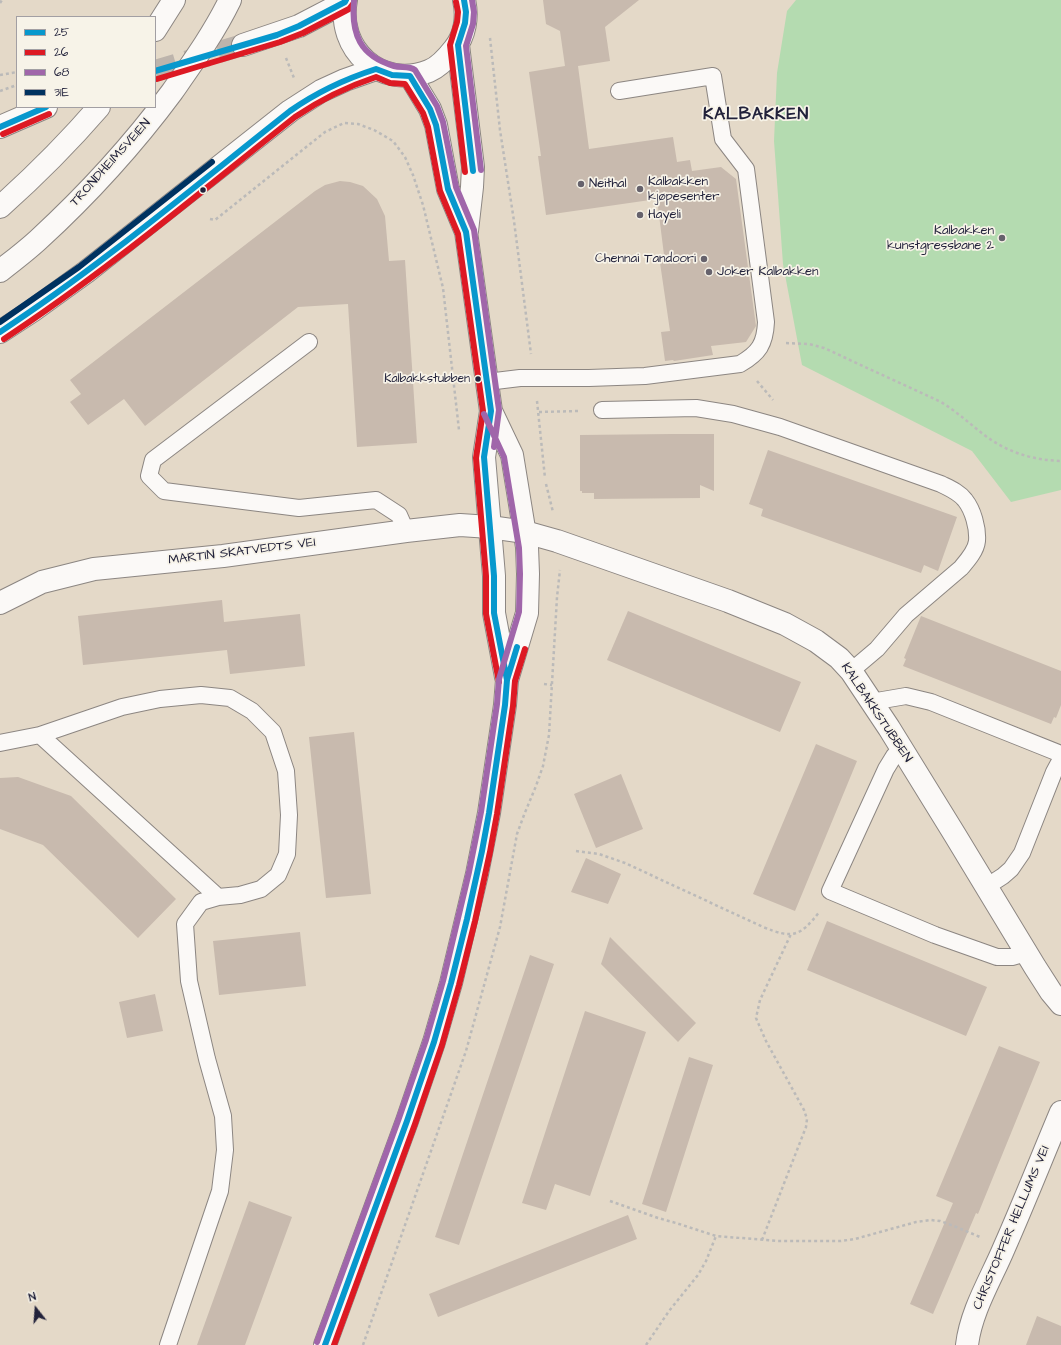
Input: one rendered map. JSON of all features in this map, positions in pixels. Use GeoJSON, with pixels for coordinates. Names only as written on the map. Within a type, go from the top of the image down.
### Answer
{"type":"FeatureCollection","features":[{"type":"Feature","properties":{"kind":"main road"},"geometry":{"type":"LineString","coordinates":[[156,28],[174,0]]}},
{"type":"Feature","properties":{"kind":"main road","name":"TRONDHEIMSVEIEN"},"geometry":{"type":"LineString","coordinates":[[0,271],[36,241],[76,204],[152,119],[196,59],[223,15],[230,0]]}},
{"type":"Feature","properties":{"kind":"main road"},"geometry":{"type":"LineString","coordinates":[[243,45],[299,26],[345,1]]}},
{"type":"Feature","properties":{"kind":"main road"},"geometry":{"type":"LineString","coordinates":[[345,1],[344,17],[346,33],[353,47],[363,59],[376,69],[392,75],[410,76],[430,71],[435,68],[446,60],[458,45],[465,25],[466,1]]}},
{"type":"Feature","properties":{"kind":"main road"},"geometry":{"type":"LineString","coordinates":[[458,45],[473,167],[466,232]]}},
{"type":"Feature","properties":{"kind":"main road"},"geometry":{"type":"LineString","coordinates":[[0,332],[86,272],[290,111],[321,91],[345,80],[376,69]]}},
{"type":"Feature","properties":{"kind":"main road"},"geometry":{"type":"LineString","coordinates":[[410,76],[430,109],[436,125],[448,189],[466,232],[491,411],[484,457],[494,576],[494,613],[507,680]]}},
{"type":"Feature","properties":{"kind":"main road"},"geometry":{"type":"LineString","coordinates":[[0,128],[44,108]]}},
{"type":"Feature","properties":{"kind":"main road"},"geometry":{"type":"LineString","coordinates":[[0,207],[40,171],[72,138],[97,108]]}},
{"type":"Feature","properties":{"kind":"main road"},"geometry":{"type":"LineString","coordinates":[[325,1345],[407,1121],[434,1042],[451,983],[477,874],[489,813],[505,705],[507,680],[527,613],[527,547],[512,455],[491,411]]}},
{"type":"Feature","properties":{"kind":"main road","name":"MARTIN SKATVEDTS VEI"},"geometry":{"type":"LineString","coordinates":[[0,602],[42,582],[94,569],[223,556],[460,525],[490,527]]}},
{"type":"Feature","properties":{"kind":"main road","name":"KALBAKKSTUBBEN"},"geometry":{"type":"LineString","coordinates":[[490,527],[525,532],[557,541],[728,601],[785,624],[816,641],[838,658],[851,672],[901,748],[1026,953],[1051,992],[1061,1004]]}},
{"type":"Feature","properties":{"kind":"main road","name":"CHRISTOFFER HELLUMS VEI"},"geometry":{"type":"LineString","coordinates":[[967,1345],[968,1334],[974,1317],[1061,1112]]}},
{"type":"Feature","properties":{"kind":"lane"},"geometry":{"type":"LineString","coordinates":[[487,382],[520,378],[645,376],[740,364],[758,351],[762,344],[766,333],[766,322],[746,169],[723,139],[713,76],[620,91]]}},
{"type":"Feature","properties":{"kind":"lane"},"geometry":{"type":"LineString","coordinates":[[309,342],[153,460],[149,476],[164,491],[299,508],[376,500],[399,515],[406,531]]}},
{"type":"Feature","properties":{"kind":"lane"},"geometry":{"type":"LineString","coordinates":[[602,410],[696,408],[733,414],[780,427],[941,484],[964,499],[972,513],[976,527],[977,542],[967,561],[961,568],[906,615],[877,649],[851,672]]}},
{"type":"Feature","properties":{"kind":"lane"},"geometry":{"type":"LineString","coordinates":[[0,743],[40,735],[122,707],[160,699],[201,695],[230,698],[252,711],[273,732],[286,770],[289,815],[287,854],[278,875],[261,889],[240,895],[218,897],[201,902],[186,924],[189,981],[207,1059],[223,1116],[225,1150],[220,1192],[168,1345]]}},
{"type":"Feature","properties":{"kind":"lane"},"geometry":{"type":"LineString","coordinates":[[871,702],[906,696],[931,702],[1061,754]]}},
{"type":"Feature","properties":{"kind":"lane"},"geometry":{"type":"LineString","coordinates":[[40,735],[218,897]]}},
{"type":"Feature","properties":{"kind":"lane"},"geometry":{"type":"LineString","coordinates":[[901,748],[886,769],[830,891],[935,935],[997,957],[1012,957],[1026,953]]}},
{"type":"Feature","properties":{"kind":"lane"},"geometry":{"type":"LineString","coordinates":[[986,887],[1011,869],[1022,853],[1054,772],[1061,759]]}},
{"type":"Feature","properties":{"kind":"path"},"geometry":{"type":"LineString","coordinates":[[490,32],[500,130],[514,221],[539,412],[545,480],[554,513]]}},
{"type":"Feature","properties":{"kind":"path"},"geometry":{"type":"LineString","coordinates":[[284,53],[294,79]]}},
{"type":"Feature","properties":{"kind":"path"},"geometry":{"type":"LineString","coordinates":[[0,75],[16,72]]}},
{"type":"Feature","properties":{"kind":"path"},"geometry":{"type":"LineString","coordinates":[[0,90],[16,85]]}},
{"type":"Feature","properties":{"kind":"path"},"geometry":{"type":"LineString","coordinates":[[210,219],[214,220],[325,132],[344,123],[358,124],[374,130],[393,141],[405,157],[413,175],[423,205],[439,269],[443,288],[460,432]]}},
{"type":"Feature","properties":{"kind":"path"},"geometry":{"type":"LineString","coordinates":[[762,344],[796,343],[809,344],[824,348],[941,402],[956,411],[984,435],[1001,447],[1019,455],[1061,461]]}},
{"type":"Feature","properties":{"kind":"path"},"geometry":{"type":"LineString","coordinates":[[740,364],[768,394],[779,413],[780,427]]}},
{"type":"Feature","properties":{"kind":"path"},"geometry":{"type":"LineString","coordinates":[[539,412],[602,410]]}},
{"type":"Feature","properties":{"kind":"path"},"geometry":{"type":"LineString","coordinates":[[544,684],[552,686]]}},
{"type":"Feature","properties":{"kind":"path"},"geometry":{"type":"LineString","coordinates":[[576,851],[599,854],[625,863],[763,927],[783,934],[796,933],[811,922],[821,909],[830,891]]}},
{"type":"Feature","properties":{"kind":"path"},"geometry":{"type":"LineString","coordinates":[[762,1240],[806,1127],[807,1119],[802,1104],[766,1041],[756,1018],[760,1000],[791,934]]}},
{"type":"Feature","properties":{"kind":"path"},"geometry":{"type":"LineString","coordinates":[[610,1201],[716,1236],[762,1240],[816,1242],[841,1241],[855,1239],[916,1222],[931,1220],[940,1221],[954,1226],[1004,1248]]}},
{"type":"Feature","properties":{"kind":"path"},"geometry":{"type":"LineString","coordinates":[[646,1345],[669,1311],[698,1275],[706,1261],[716,1236]]}},
{"type":"Feature","properties":{"kind":"green space"},"geometry":{"type":"Polygon","coordinates":[[[796,0],[1061,0],[1061,490],[1011,502],[972,451],[802,365],[783,264],[774,141],[777,73],[787,11],[796,0]]]}},
{"type":"Feature","properties":{"kind":"building","name":"Kalbakken kjøpesenter"},"geometry":{"type":"Polygon","coordinates":[[[543,0],[639,0],[605,27],[610,61],[578,66],[589,149],[673,137],[677,162],[690,160],[692,171],[721,167],[736,179],[756,326],[746,342],[711,346],[713,355],[665,361],[661,332],[670,331],[659,256],[664,255],[657,199],[546,215],[538,156],[541,156],[529,72],[565,66],[560,31],[546,24],[543,0]]]}},
{"type":"Feature","properties":{"kind":"building"},"geometry":{"type":"Polygon","coordinates":[[[340,181],[363,186],[377,199],[385,216],[389,261],[405,260],[417,443],[357,447],[348,304],[298,307],[145,426],[124,399],[88,425],[70,402],[81,394],[70,380],[315,191],[325,185],[340,181]]]}},
{"type":"Feature","properties":{"kind":"building"},"geometry":{"type":"Polygon","coordinates":[[[714,434],[714,491],[700,485],[700,498],[594,499],[594,493],[582,493],[582,491],[580,491],[580,435],[714,434]]]}},
{"type":"Feature","properties":{"kind":"building"},"geometry":{"type":"Polygon","coordinates":[[[768,450],[957,517],[938,571],[924,565],[921,573],[761,516],[763,509],[749,504],[768,450]]]}},
{"type":"Feature","properties":{"kind":"building"},"geometry":{"type":"Polygon","coordinates":[[[222,600],[224,622],[300,614],[305,666],[230,674],[227,650],[83,665],[78,616],[222,600]]]}},
{"type":"Feature","properties":{"kind":"building"},"geometry":{"type":"Polygon","coordinates":[[[628,611],[801,682],[780,732],[607,660],[628,611]]]}},
{"type":"Feature","properties":{"kind":"building"},"geometry":{"type":"Polygon","coordinates":[[[921,616],[1061,671],[1061,705],[1056,718],[1054,717],[1051,724],[903,666],[906,659],[904,658],[921,616]]]}},
{"type":"Feature","properties":{"kind":"building"},"geometry":{"type":"Polygon","coordinates":[[[354,732],[371,894],[326,898],[309,737],[354,732]]]}},
{"type":"Feature","properties":{"kind":"building"},"geometry":{"type":"Polygon","coordinates":[[[816,744],[857,761],[795,911],[753,894],[816,744]]]}},
{"type":"Feature","properties":{"kind":"building"},"geometry":{"type":"Polygon","coordinates":[[[621,774],[643,829],[596,848],[574,794],[621,774]]]}},
{"type":"Feature","properties":{"kind":"building"},"geometry":{"type":"Polygon","coordinates":[[[18,777],[71,796],[176,899],[138,938],[43,845],[0,829],[0,778],[18,777]]]}},
{"type":"Feature","properties":{"kind":"building"},"geometry":{"type":"Polygon","coordinates":[[[586,858],[621,874],[608,904],[571,892],[586,858]]]}},
{"type":"Feature","properties":{"kind":"building"},"geometry":{"type":"Polygon","coordinates":[[[827,921],[987,987],[966,1036],[807,970],[827,921]]]}},
{"type":"Feature","properties":{"kind":"building"},"geometry":{"type":"Polygon","coordinates":[[[300,932],[306,986],[219,995],[213,941],[300,932]]]}},
{"type":"Feature","properties":{"kind":"building"},"geometry":{"type":"Polygon","coordinates":[[[610,937],[696,1023],[678,1042],[601,964],[610,937]]]}},
{"type":"Feature","properties":{"kind":"building"},"geometry":{"type":"Polygon","coordinates":[[[530,955],[554,964],[459,1245],[435,1237],[530,955]]]}},
{"type":"Feature","properties":{"kind":"building"},"geometry":{"type":"Polygon","coordinates":[[[155,994],[163,1031],[127,1038],[119,1002],[155,994]]]}},
{"type":"Feature","properties":{"kind":"building"},"geometry":{"type":"Polygon","coordinates":[[[585,1011],[646,1032],[590,1196],[555,1184],[546,1210],[522,1203],[585,1011]]]}},
{"type":"Feature","properties":{"kind":"building"},"geometry":{"type":"Polygon","coordinates":[[[999,1046],[1040,1062],[978,1214],[976,1213],[933,1314],[910,1304],[953,1203],[936,1196],[999,1046]]]}},
{"type":"Feature","properties":{"kind":"building"},"geometry":{"type":"Polygon","coordinates":[[[689,1057],[713,1065],[666,1212],[642,1204],[689,1057]]]}},
{"type":"Feature","properties":{"kind":"building"},"geometry":{"type":"Polygon","coordinates":[[[249,1201],[292,1217],[245,1345],[197,1345],[249,1201]]]}},
{"type":"Feature","properties":{"kind":"building"},"geometry":{"type":"Polygon","coordinates":[[[628,1215],[637,1239],[438,1317],[429,1294],[628,1215]]]}},
{"type":"Feature","properties":{"kind":"building"},"geometry":{"type":"Polygon","coordinates":[[[1037,1316],[1061,1326],[1061,1345],[1026,1345],[1037,1316]]]}},
{"type":"Feature","properties":{"kind":"tunnel"},"geometry":{"type":"LineString","coordinates":[[156,71],[243,45]]}},
{"type":"Feature","properties":{"kind":"transit line","name":"25"},"geometry":{"type":"LineString","coordinates":[[156,71],[277,35],[299,26],[345,2],[346,0]]}},
{"type":"Feature","properties":{"kind":"transit line","name":"25"},"geometry":{"type":"LineString","coordinates":[[464,0],[466,12],[465,23],[458,45],[473,171]]}},
{"type":"Feature","properties":{"kind":"transit line","name":"68"},"geometry":{"type":"LineString","coordinates":[[472,0],[474,12],[473,24],[466,46],[481,170]]}},
{"type":"Feature","properties":{"kind":"transit line","name":"68"},"geometry":{"type":"LineString","coordinates":[[354,1],[354,24],[360,42],[366,50],[382,62],[415,70],[437,106],[443,122],[456,187],[474,230],[499,410],[494,447]]}},
{"type":"Feature","properties":{"kind":"transit line","name":"26"},"geometry":{"type":"LineString","coordinates":[[456,2],[458,12],[457,22],[450,45],[465,172]]}},
{"type":"Feature","properties":{"kind":"transit line","name":"26"},"geometry":{"type":"LineString","coordinates":[[157,79],[280,42],[303,33],[349,9],[353,4]]}},
{"type":"Feature","properties":{"kind":"transit line","name":"25"},"geometry":{"type":"LineString","coordinates":[[0,332],[75,280],[112,252],[300,104],[353,77],[376,69],[392,75],[410,76],[430,109],[436,125],[448,189],[466,232],[491,411],[484,457],[494,576],[494,613],[507,680]]}},
{"type":"Feature","properties":{"kind":"transit line","name":"26"},"geometry":{"type":"LineString","coordinates":[[4,339],[79,287],[116,259],[304,111],[344,90],[376,77],[390,83],[405,84],[423,113],[428,127],[440,191],[458,234],[483,411],[476,458],[486,576],[486,614],[499,682]]}},
{"type":"Feature","properties":{"kind":"transit line","name":"25"},"geometry":{"type":"LineString","coordinates":[[0,127],[44,108]]}},
{"type":"Feature","properties":{"kind":"transit line","name":"26"},"geometry":{"type":"LineString","coordinates":[[3,134],[49,114]]}},
{"type":"Feature","properties":{"kind":"transit line","name":"31E"},"geometry":{"type":"LineString","coordinates":[[0,322],[79,267],[212,162]]}},
{"type":"Feature","properties":{"kind":"transit line","name":"68"},"geometry":{"type":"LineString","coordinates":[[317,1342],[399,1118],[426,1040],[443,981],[469,872],[481,812],[497,704],[499,679],[519,612],[519,548],[504,457],[484,414]]}},
{"type":"Feature","properties":{"kind":"transit line","name":"25"},"geometry":{"type":"LineString","coordinates":[[325,1345],[407,1121],[434,1042],[451,983],[482,851],[505,705],[507,680],[517,647]]}},
{"type":"Feature","properties":{"kind":"transit line","name":"26"},"geometry":{"type":"LineString","coordinates":[[334,1345],[415,1124],[442,1045],[459,985],[490,852],[513,706],[515,681],[525,649]]}},
{"type":"Feature","properties":{"kind":"place","name":"Neithal"},"geometry":{"type":"Point","coordinates":[581,184]}},
{"type":"Feature","properties":{"kind":"place","name":"Kalbakken kjøpesenter"},"geometry":{"type":"Point","coordinates":[640,189]}},
{"type":"Feature","properties":{"kind":"place","name":"Hayeli"},"geometry":{"type":"Point","coordinates":[640,215]}},
{"type":"Feature","properties":{"kind":"place","name":"Kalbakken kunstgressbane 2"},"geometry":{"type":"Point","coordinates":[1002,238]}},
{"type":"Feature","properties":{"kind":"place","name":"Chennai Tandoori"},"geometry":{"type":"Point","coordinates":[704,259]}},
{"type":"Feature","properties":{"kind":"place","name":"Joker Kalbakken"},"geometry":{"type":"Point","coordinates":[709,272]}},
{"type":"Feature","properties":{"kind":"place","name":"Kalbakkstubben"},"geometry":{"type":"Point","coordinates":[478,379]}},
{"type":"Feature","properties":{"kind":"district","name":"KALBAKKEN"},"geometry":{"type":"Point","coordinates":[756,115]}}]}
